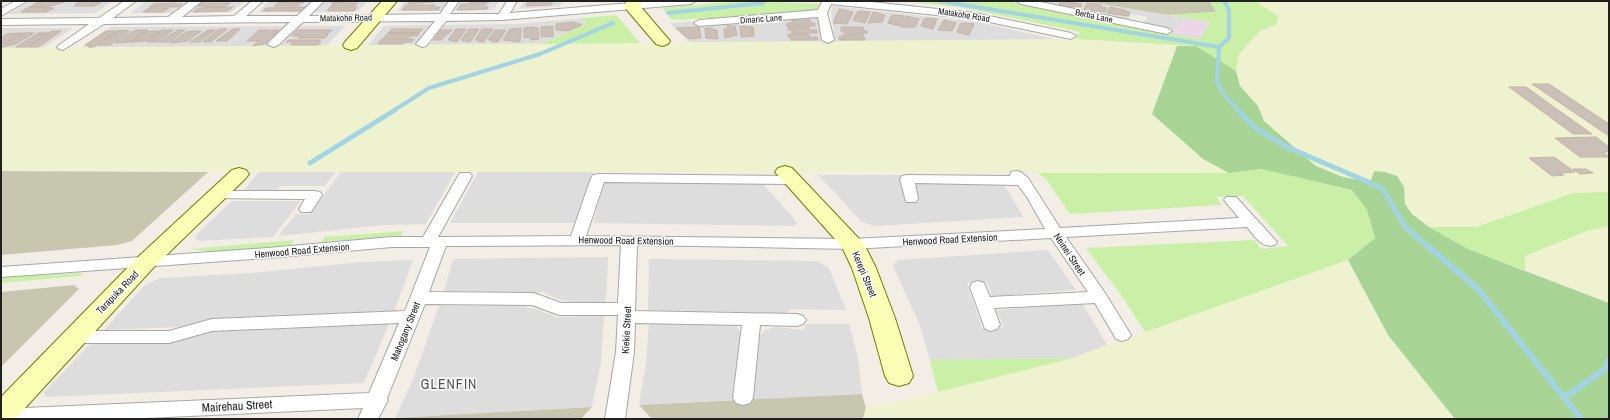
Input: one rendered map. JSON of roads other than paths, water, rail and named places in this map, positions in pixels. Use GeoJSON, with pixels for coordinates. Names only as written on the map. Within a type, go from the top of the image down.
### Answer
{"type":"FeatureCollection","features":[{"type":"Feature","properties":{"kind":"street"},"geometry":{"type":"LineString","coordinates":[[1,13],[22,1]]}},
{"type":"Feature","properties":{"kind":"street"},"geometry":{"type":"LineString","coordinates":[[63,47],[131,1]]}},
{"type":"Feature","properties":{"kind":"street"},"geometry":{"type":"LineString","coordinates":[[171,20],[197,1]]}},
{"type":"Feature","properties":{"kind":"street"},"geometry":{"type":"LineString","coordinates":[[237,19],[258,1]]}},
{"type":"Feature","properties":{"kind":"street"},"geometry":{"type":"LineString","coordinates":[[273,44],[319,1]]}},
{"type":"Feature","properties":{"kind":"street"},"geometry":{"type":"LineString","coordinates":[[351,45],[390,1]]}},
{"type":"Feature","properties":{"kind":"street"},"geometry":{"type":"LineString","coordinates":[[422,44],[454,1]]}},
{"type":"Feature","properties":{"kind":"street"},"geometry":{"type":"LineString","coordinates":[[502,17],[512,1]]}},
{"type":"Feature","properties":{"kind":"street"},"geometry":{"type":"LineString","coordinates":[[564,13],[571,1]]}},
{"type":"Feature","properties":{"kind":"street","name":"Matakohe Road"},"geometry":{"type":"LineString","coordinates":[[1,22],[502,17],[564,13],[632,4],[691,1]]}},
{"type":"Feature","properties":{"kind":"street"},"geometry":{"type":"LineString","coordinates":[[828,1],[822,13],[828,40]]}},
{"type":"Feature","properties":{"kind":"street","name":"Matakohe Road"},"geometry":{"type":"LineString","coordinates":[[833,1],[975,16],[1071,36]]}},
{"type":"Feature","properties":{"kind":"street","name":"Berba Lane"},"geometry":{"type":"LineString","coordinates":[[1021,1],[1167,31]]}},
{"type":"Feature","properties":{"kind":"street"},"geometry":{"type":"LineString","coordinates":[[632,4],[662,41]]}},
{"type":"Feature","properties":{"kind":"street","name":"Dinaric Lane"},"geometry":{"type":"LineString","coordinates":[[699,23],[822,13]]}},
{"type":"Feature","properties":{"kind":"street","name":"Tarapuka Road"},"geometry":{"type":"LineString","coordinates":[[1,416],[145,263],[239,174]]}},
{"type":"Feature","properties":{"kind":"street","name":"Mahogany Street"},"geometry":{"type":"LineString","coordinates":[[368,419],[378,400],[411,317],[434,241],[465,176]]}},
{"type":"Feature","properties":{"kind":"street"},"geometry":{"type":"LineString","coordinates":[[577,240],[598,178],[789,176]]}},
{"type":"Feature","properties":{"kind":"street","name":"Kerepi Street"},"geometry":{"type":"LineString","coordinates":[[789,176],[852,244],[864,268],[882,318],[899,376]]}},
{"type":"Feature","properties":{"kind":"street","name":"Neinei Street"},"geometry":{"type":"LineString","coordinates":[[911,199],[907,179],[1019,178],[1028,186],[1056,233],[1099,297],[1122,335]]}},
{"type":"Feature","properties":{"kind":"street"},"geometry":{"type":"LineString","coordinates":[[218,195],[316,196],[306,209]]}},
{"type":"Feature","properties":{"kind":"street"},"geometry":{"type":"LineString","coordinates":[[1232,200],[1269,242]]}},
{"type":"Feature","properties":{"kind":"street","name":"Henwood Road Extension"},"geometry":{"type":"LineString","coordinates":[[1,272],[145,263],[392,242],[629,240],[852,244],[1251,222]]}},
{"type":"Feature","properties":{"kind":"street","name":"Kiekie Street"},"geometry":{"type":"LineString","coordinates":[[615,419],[625,352],[629,240]]}},
{"type":"Feature","properties":{"kind":"street"},"geometry":{"type":"LineString","coordinates":[[978,286],[991,325]]}},
{"type":"Feature","properties":{"kind":"street"},"geometry":{"type":"LineString","coordinates":[[984,303],[1099,297]]}},
{"type":"Feature","properties":{"kind":"street"},"geometry":{"type":"LineString","coordinates":[[418,298],[534,299],[559,309],[797,320]]}},
{"type":"Feature","properties":{"kind":"street"},"geometry":{"type":"LineString","coordinates":[[74,337],[169,337],[212,325],[411,317]]}},
{"type":"Feature","properties":{"kind":"street"},"geometry":{"type":"LineString","coordinates":[[743,398],[752,319]]}},
{"type":"Feature","properties":{"kind":"street","name":"Mairehau Street"},"geometry":{"type":"LineString","coordinates":[[1,416],[378,400]]}},
{"type":"Feature","properties":{"kind":"waterway"},"geometry":{"type":"LineString","coordinates":[[940,1],[1219,47]]}},
{"type":"Feature","properties":{"kind":"waterway"},"geometry":{"type":"LineString","coordinates":[[1219,47],[1229,38],[1229,10],[1224,1]]}},
{"type":"Feature","properties":{"kind":"waterway"},"geometry":{"type":"LineString","coordinates":[[668,13],[763,3]]}},
{"type":"Feature","properties":{"kind":"waterway"},"geometry":{"type":"LineString","coordinates":[[393,111],[429,88],[540,54],[613,23]]}},
{"type":"Feature","properties":{"kind":"waterway"},"geometry":{"type":"LineString","coordinates":[[1219,47],[1217,82],[1223,93],[1239,111]]}},
{"type":"Feature","properties":{"kind":"waterway"},"geometry":{"type":"LineString","coordinates":[[310,163],[395,110]]}},
{"type":"Feature","properties":{"kind":"waterway"},"geometry":{"type":"LineString","coordinates":[[1238,110],[1254,127],[1287,147],[1382,188],[1406,228],[1430,248]]}},
{"type":"Feature","properties":{"kind":"waterway"},"geometry":{"type":"LineString","coordinates":[[1429,247],[1479,290],[1564,398]]}},
{"type":"Feature","properties":{"kind":"waterway"},"geometry":{"type":"LineString","coordinates":[[1564,398],[1605,369],[1609,360]]}},
{"type":"Feature","properties":{"kind":"waterway"},"geometry":{"type":"LineString","coordinates":[[1564,398],[1581,419]]}},
{"type":"Feature","properties":{"kind":"district","name":"GLENFIN"},"geometry":{"type":"Point","coordinates":[449,384]}}]}
